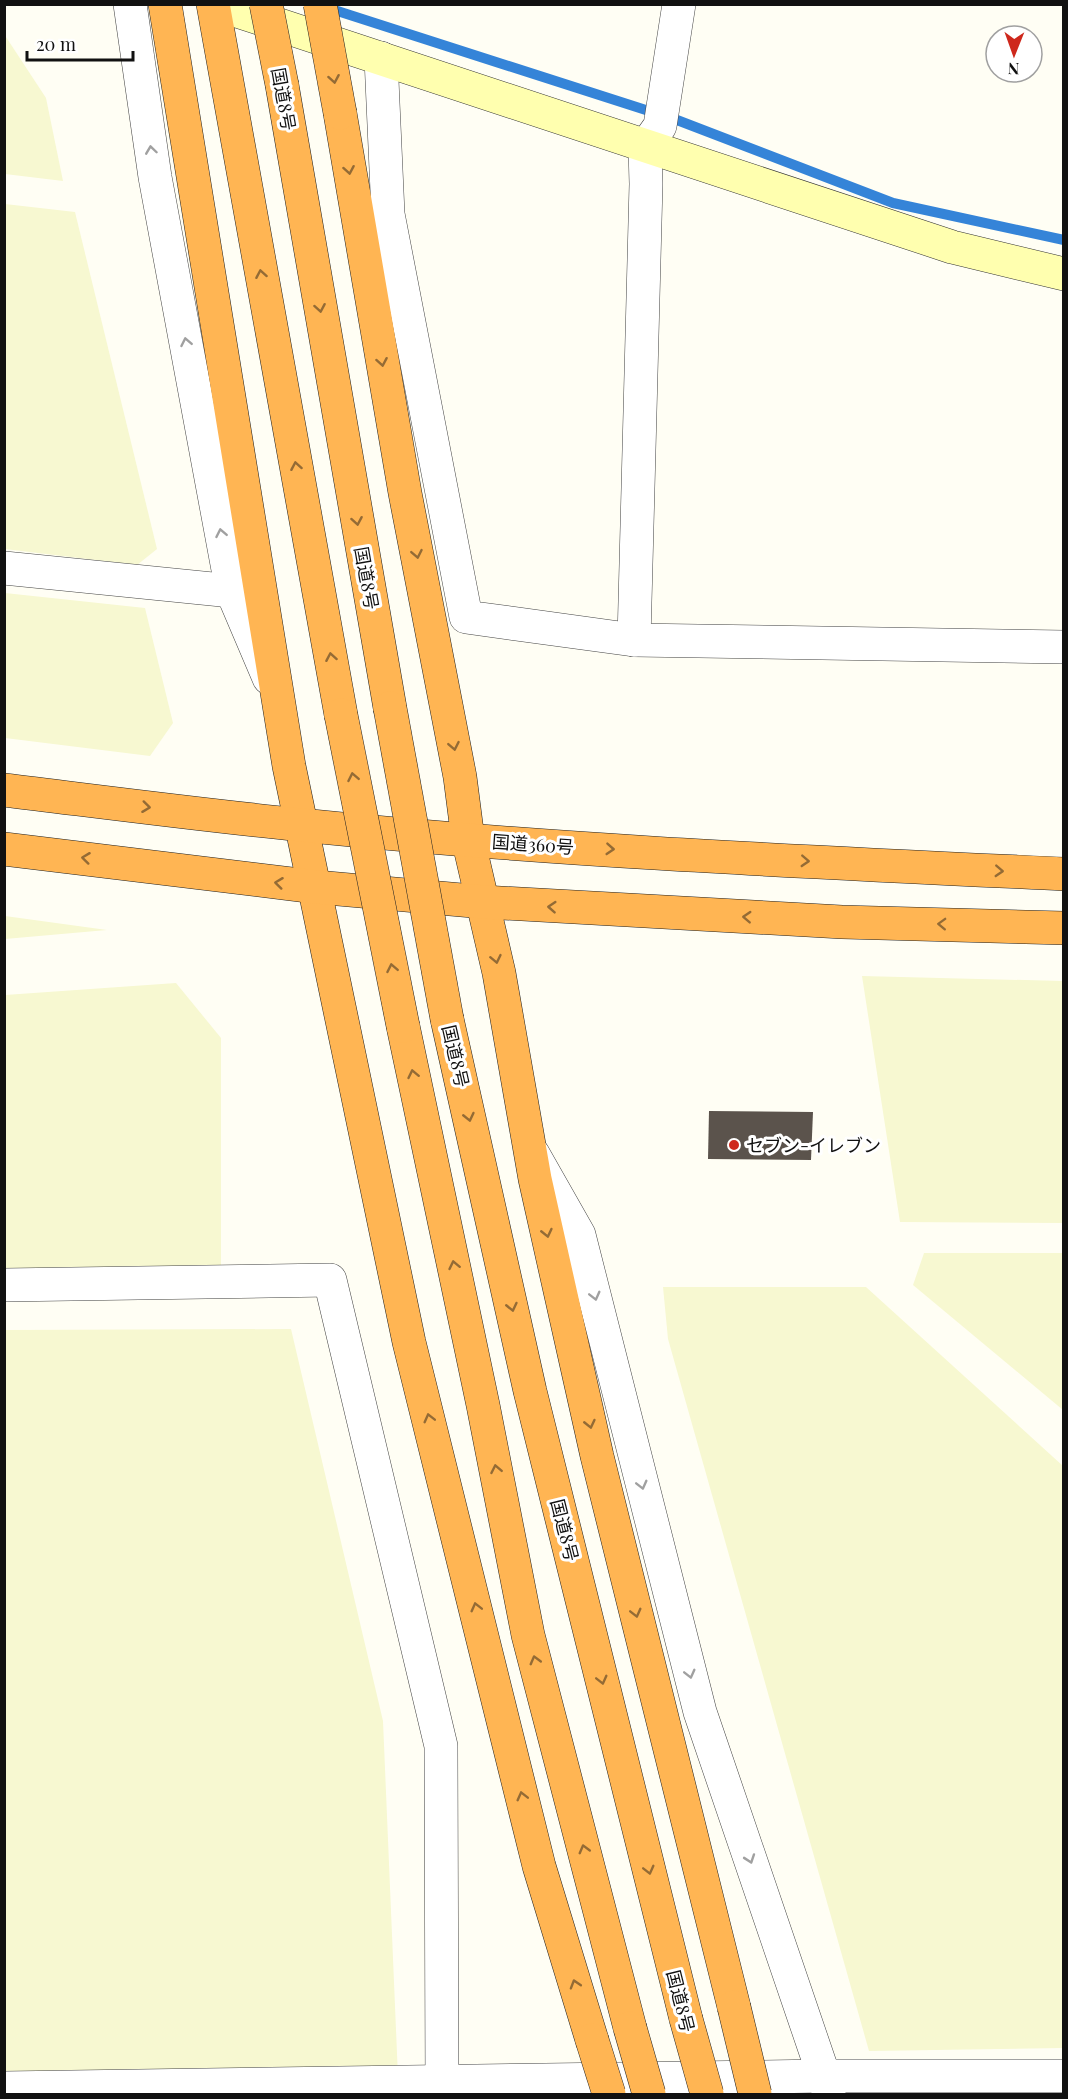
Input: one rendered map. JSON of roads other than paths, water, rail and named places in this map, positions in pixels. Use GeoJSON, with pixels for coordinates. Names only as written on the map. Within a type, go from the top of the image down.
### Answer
{"type":"FeatureCollection","features":[{"type":"Feature","properties":{"kind":"highway"},"geometry":{"type":"LineString","coordinates":[[165,4],[289,766],[316,887],[372,1168],[409,1342],[539,1866],[609,2094]]}},
{"type":"Feature","properties":{"kind":"highway"},"geometry":{"type":"LineString","coordinates":[[214,4],[341,715],[528,1635],[649,2094]]}},
{"type":"Feature","properties":{"kind":"highway","name":"国道8号"},"geometry":{"type":"LineString","coordinates":[[266,4],[447,1019],[530,1391],[706,2094]]}},
{"type":"Feature","properties":{"kind":"highway"},"geometry":{"type":"LineString","coordinates":[[320,4],[405,493],[459,777],[468,839],[499,973],[529,1148],[597,1456],[755,2094]]}},
{"type":"Feature","properties":{"kind":"highway","name":"国道360号"},"geometry":{"type":"LineString","coordinates":[[4,790],[302,825],[468,839],[737,858],[1064,874]]}},
{"type":"Feature","properties":{"kind":"highway"},"geometry":{"type":"LineString","coordinates":[[4,849],[316,887],[484,902],[842,922],[1064,928]]}},
{"type":"Feature","properties":{"kind":"street"},"geometry":{"type":"LineString","coordinates":[[129,4],[155,177],[232,591],[279,702]]}},
{"type":"Feature","properties":{"kind":"street"},"geometry":{"type":"LineString","coordinates":[[214,4],[381,58],[652,136],[952,247],[1064,274]]}},
{"type":"Feature","properties":{"kind":"street"},"geometry":{"type":"LineString","coordinates":[[634,640],[646,184],[652,136],[664,94],[679,4]]}},
{"type":"Feature","properties":{"kind":"street"},"geometry":{"type":"LineString","coordinates":[[381,58],[388,214],[466,617],[634,640],[1064,647]]}},
{"type":"Feature","properties":{"kind":"street"},"geometry":{"type":"LineString","coordinates":[[4,568],[232,591]]}},
{"type":"Feature","properties":{"kind":"street"},"geometry":{"type":"LineString","coordinates":[[529,1148],[579,1235],[700,1712],[826,2085]]}},
{"type":"Feature","properties":{"kind":"street"},"geometry":{"type":"LineString","coordinates":[[4,1285],[330,1280],[441,1746],[442,2088]]}},
{"type":"Feature","properties":{"kind":"street"},"geometry":{"type":"LineString","coordinates":[[4,2088],[826,2085],[1064,2076]]}},
{"type":"Feature","properties":{"kind":"waterway"},"geometry":{"type":"LineString","coordinates":[[325,7],[677,120],[893,203],[1064,240]]}},
{"type":"Feature","properties":{"kind":"place","name":"セブン-イレブン"},"geometry":{"type":"Point","coordinates":[734,1145]}}]}
